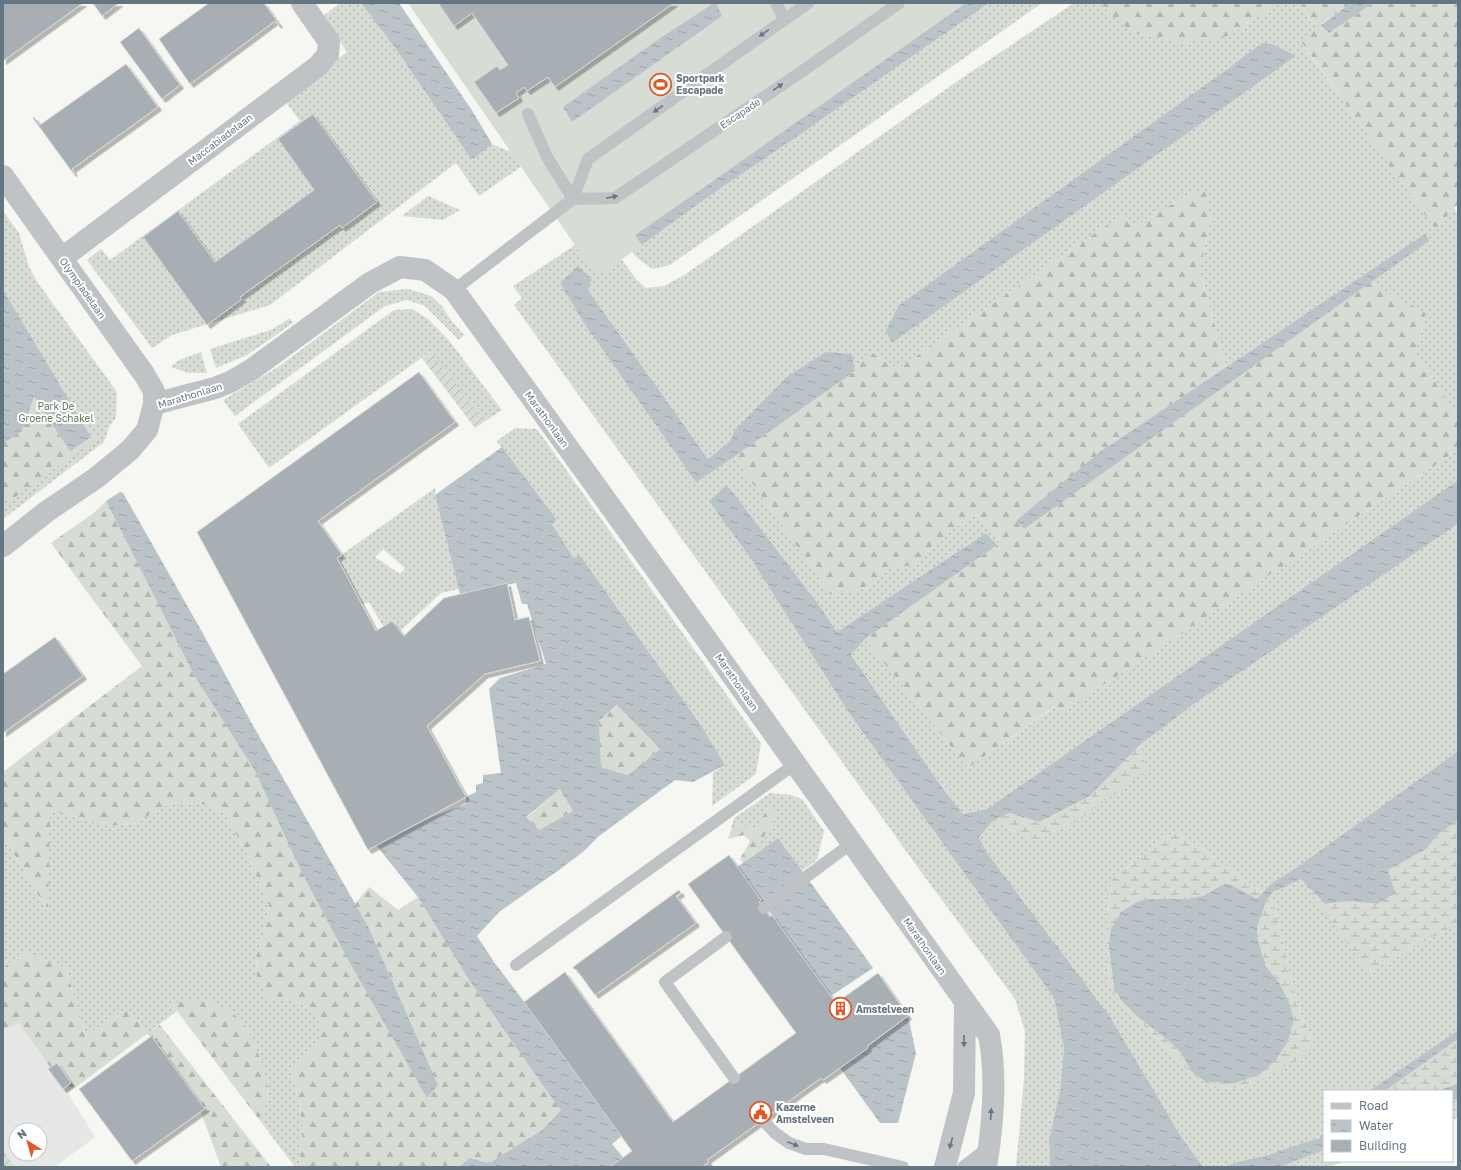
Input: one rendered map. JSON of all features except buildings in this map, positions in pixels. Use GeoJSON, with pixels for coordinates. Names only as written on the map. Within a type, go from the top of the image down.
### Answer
{"type":"FeatureCollection","features":[{"type":"Feature","properties":{"kind":"street","name":"Maccabiadelaan"},"geometry":{"type":"LineString","coordinates":[[62,258],[318,66],[328,54],[329,42],[302,3]]}},
{"type":"Feature","properties":{"kind":"street","name":"Olympiadelaan"},"geometry":{"type":"LineString","coordinates":[[3,176],[144,374],[154,391],[154,404]]}},
{"type":"Feature","properties":{"kind":"street","name":"Marathonlaan"},"geometry":{"type":"LineString","coordinates":[[3,546],[46,512],[96,478],[130,450],[147,430],[154,404],[215,388],[230,382],[251,370],[370,283],[400,267],[425,270],[454,290],[989,1035],[994,1070],[988,1157]]}},
{"type":"Feature","properties":{"kind":"street"},"geometry":{"type":"LineString","coordinates":[[945,1167],[964,1093],[965,1002]]}},
{"type":"Feature","properties":{"kind":"lane"},"geometry":{"type":"LineString","coordinates":[[776,3],[784,19]]}},
{"type":"Feature","properties":{"kind":"lane"},"geometry":{"type":"LineString","coordinates":[[454,290],[573,200],[588,159],[808,3]]}},
{"type":"Feature","properties":{"kind":"lane","name":"Escapade"},"geometry":{"type":"LineString","coordinates":[[573,200],[615,198],[804,70],[899,3]]}},
{"type":"Feature","properties":{"kind":"lane"},"geometry":{"type":"LineString","coordinates":[[528,114],[547,157],[573,200]]}},
{"type":"Feature","properties":{"kind":"lane"},"geometry":{"type":"LineString","coordinates":[[516,965],[795,764]]}},
{"type":"Feature","properties":{"kind":"lane"},"geometry":{"type":"LineString","coordinates":[[764,908],[852,843]]}},
{"type":"Feature","properties":{"kind":"lane"},"geometry":{"type":"LineString","coordinates":[[726,936],[665,982],[734,1078]]}},
{"type":"Feature","properties":{"kind":"lane"},"geometry":{"type":"LineString","coordinates":[[763,1120],[775,1133],[789,1143],[806,1149],[824,1150],[903,1167]]}},
{"type":"Feature","properties":{"kind":"lane"},"geometry":{"type":"LineString","coordinates":[[963,1167],[988,1157]]}},
{"type":"Feature","properties":{"kind":"shaded area"},"geometry":{"type":"Polygon","coordinates":[[[19,1023],[68,1093],[95,1137],[55,1167],[3,1167],[3,1030],[19,1023]]]}},
{"type":"Feature","properties":{"kind":"green space"},"geometry":{"type":"Polygon","coordinates":[[[340,3],[361,3],[398,52],[469,156],[492,144],[508,151],[523,145],[536,156],[479,196],[456,163],[270,305],[172,335],[152,348],[87,260],[101,249],[110,260],[300,121],[283,98],[347,52],[323,16],[340,3]]]}},
{"type":"Feature","properties":{"kind":"green space","name":"Sportpark Escapade"},"geometry":{"type":"Polygon","coordinates":[[[408,3],[971,3],[698,196],[642,245],[597,277],[408,3]]]}},
{"type":"Feature","properties":{"kind":"green space"},"geometry":{"type":"Polygon","coordinates":[[[989,3],[1042,3],[670,265],[653,269],[637,258],[626,244],[642,245],[705,199],[989,3]]]}},
{"type":"Feature","properties":{"kind":"green space"},"geometry":{"type":"Polygon","coordinates":[[[1074,3],[1102,3],[1110,14],[1227,36],[1281,3],[1302,3],[1310,21],[1321,25],[1302,44],[1436,229],[1454,207],[1458,215],[1458,416],[1416,354],[1426,313],[1226,367],[1200,270],[1211,217],[1189,194],[1136,226],[1120,216],[898,369],[869,351],[855,371],[852,354],[735,430],[730,441],[708,459],[588,290],[592,279],[560,283],[696,481],[734,457],[831,595],[870,587],[887,570],[912,565],[974,512],[1000,538],[997,545],[986,533],[837,632],[821,608],[727,486],[710,501],[749,556],[849,713],[1054,998],[1064,1048],[1060,1091],[1049,1140],[1050,1167],[1016,1167],[1024,1079],[1025,1031],[1015,999],[919,869],[514,305],[522,298],[513,286],[586,238],[615,251],[637,280],[646,288],[664,286],[686,274],[959,80],[1074,3]],[[1296,56],[1230,67],[899,305],[892,343],[1296,56]]]}},
{"type":"Feature","properties":{"kind":"green space"},"geometry":{"type":"Polygon","coordinates":[[[1102,3],[1281,3],[1227,36],[1184,44],[1132,32],[1110,14],[1102,3]]]}},
{"type":"Feature","properties":{"kind":"green space"},"geometry":{"type":"Polygon","coordinates":[[[1302,3],[1351,3],[1321,24],[1329,33],[1373,3],[1458,3],[1458,205],[1454,207],[1436,230],[1302,43],[1320,25],[1310,21],[1302,3]]]}},
{"type":"Feature","properties":{"kind":"green space"},"geometry":{"type":"Polygon","coordinates":[[[1205,191],[1211,217],[1200,270],[1226,367],[1365,280],[1426,313],[1416,354],[1458,416],[1458,450],[1090,694],[1062,711],[1054,707],[968,768],[865,639],[997,545],[1000,538],[974,512],[912,565],[887,570],[870,587],[831,595],[734,457],[855,371],[869,351],[898,369],[1120,216],[1136,226],[1189,194],[1205,191]]]}},
{"type":"Feature","properties":{"kind":"green space"},"geometry":{"type":"Polygon","coordinates":[[[428,196],[460,210],[443,220],[402,216],[428,196]]]}},
{"type":"Feature","properties":{"kind":"green space","name":"Park De Groene Schakel"},"geometry":{"type":"Polygon","coordinates":[[[3,211],[19,233],[29,267],[38,283],[117,392],[116,418],[110,425],[104,442],[3,519],[3,211]]]}},
{"type":"Feature","properties":{"kind":"green space"},"geometry":{"type":"Polygon","coordinates":[[[408,289],[431,296],[442,306],[450,319],[464,335],[459,340],[425,306],[407,300],[385,306],[235,416],[223,400],[278,367],[379,292],[408,289]]]}},
{"type":"Feature","properties":{"kind":"green space"},"geometry":{"type":"Polygon","coordinates":[[[412,309],[428,319],[447,338],[502,410],[484,422],[431,351],[269,468],[238,424],[394,310],[412,309]]]}},
{"type":"Feature","properties":{"kind":"green space"},"geometry":{"type":"Polygon","coordinates":[[[290,318],[293,323],[247,355],[216,368],[210,349],[273,329],[290,318]]]}},
{"type":"Feature","properties":{"kind":"green space"},"geometry":{"type":"Polygon","coordinates":[[[432,351],[484,422],[475,428],[422,358],[432,351]]]}},
{"type":"Feature","properties":{"kind":"green space"},"geometry":{"type":"Polygon","coordinates":[[[201,352],[207,373],[188,373],[171,367],[179,360],[201,352]]]}},
{"type":"Feature","properties":{"kind":"green space"},"geometry":{"type":"Polygon","coordinates":[[[34,396],[70,451],[91,437],[99,437],[11,500],[3,496],[3,443],[22,430],[34,396]]]}},
{"type":"Feature","properties":{"kind":"green space"},"geometry":{"type":"Polygon","coordinates":[[[515,428],[537,429],[761,743],[756,774],[712,806],[713,773],[725,765],[701,725],[579,554],[574,559],[552,524],[557,520],[497,441],[515,428]]]}},
{"type":"Feature","properties":{"kind":"green space"},"geometry":{"type":"Polygon","coordinates":[[[1458,450],[1458,480],[987,809],[963,814],[941,786],[851,655],[865,639],[968,768],[1055,707],[1090,694],[1458,450]]]}},
{"type":"Feature","properties":{"kind":"green space"},"geometry":{"type":"Polygon","coordinates":[[[435,488],[435,495],[459,589],[441,593],[400,631],[392,621],[383,626],[369,602],[362,605],[337,558],[435,488]],[[383,549],[375,557],[400,574],[405,568],[383,549]]]}},
{"type":"Feature","properties":{"kind":"green space"},"geometry":{"type":"Polygon","coordinates":[[[106,501],[194,675],[255,771],[294,856],[346,956],[438,1085],[369,928],[355,904],[369,887],[398,910],[418,897],[469,980],[561,1110],[542,1130],[489,1163],[470,1158],[461,1167],[299,1167],[303,1130],[300,1106],[290,1069],[299,1063],[320,1043],[321,1027],[310,1007],[289,1001],[266,998],[257,976],[256,957],[265,930],[269,905],[248,856],[225,813],[197,802],[171,803],[133,824],[102,826],[64,813],[50,813],[48,912],[3,835],[3,772],[142,666],[51,543],[95,512],[106,501]]]}},
{"type":"Feature","properties":{"kind":"green space"},"geometry":{"type":"Polygon","coordinates":[[[1458,524],[1458,751],[1296,868],[1368,972],[1458,924],[1458,1030],[1370,1090],[1323,1090],[1323,1128],[1320,1136],[1305,1144],[1224,1167],[1203,1167],[987,853],[979,837],[993,821],[1033,840],[1076,822],[1146,770],[1140,745],[1194,704],[1458,524]],[[1176,830],[1111,880],[1106,936],[1110,987],[1120,1001],[1188,1071],[1215,1089],[1241,1088],[1297,1061],[1314,1041],[1299,1010],[1273,900],[1176,830]]]}},
{"type":"Feature","properties":{"kind":"green space"},"geometry":{"type":"Polygon","coordinates":[[[618,705],[660,749],[628,775],[601,767],[599,721],[618,705]]]}},
{"type":"Feature","properties":{"kind":"green space"},"geometry":{"type":"Polygon","coordinates":[[[1140,745],[1147,770],[1076,822],[1033,840],[993,821],[1009,813],[1039,822],[1090,796],[1140,745]]]}},
{"type":"Feature","properties":{"kind":"green space"},"geometry":{"type":"Polygon","coordinates":[[[560,789],[573,811],[539,830],[526,818],[560,789]]]}},
{"type":"Feature","properties":{"kind":"green space"},"geometry":{"type":"Polygon","coordinates":[[[770,793],[792,795],[803,800],[824,831],[817,860],[802,871],[778,838],[752,856],[779,813],[767,809],[755,831],[748,827],[733,823],[734,818],[770,793]]]}},
{"type":"Feature","properties":{"kind":"green space"},"geometry":{"type":"Polygon","coordinates":[[[197,802],[225,813],[248,856],[269,905],[265,930],[256,957],[257,976],[266,997],[310,1007],[322,1027],[320,1043],[299,1063],[290,1069],[300,1106],[303,1130],[299,1167],[295,1167],[261,1122],[269,1091],[248,1029],[167,1006],[177,1011],[148,1033],[126,1009],[86,1036],[66,968],[24,952],[3,968],[3,835],[47,911],[49,813],[64,813],[102,826],[133,824],[171,803],[197,802]]]}},
{"type":"Feature","properties":{"kind":"green space"},"geometry":{"type":"Polygon","coordinates":[[[767,809],[779,813],[752,856],[743,863],[740,859],[750,841],[744,835],[728,839],[733,823],[748,827],[755,831],[767,809]]]}},
{"type":"Feature","properties":{"kind":"green space"},"geometry":{"type":"Polygon","coordinates":[[[1458,820],[1458,924],[1368,972],[1301,879],[1325,904],[1348,901],[1377,904],[1388,870],[1426,849],[1439,834],[1458,820]]]}},
{"type":"Feature","properties":{"kind":"green space"},"geometry":{"type":"Polygon","coordinates":[[[1176,830],[1273,900],[1299,1010],[1314,1041],[1297,1061],[1241,1088],[1215,1089],[1188,1071],[1120,1001],[1110,987],[1106,936],[1111,880],[1176,830]],[[1222,885],[1203,896],[1186,899],[1150,899],[1112,968],[1114,987],[1121,999],[1138,1017],[1168,1040],[1181,1053],[1191,1071],[1288,1041],[1294,1020],[1289,1002],[1280,984],[1266,966],[1258,940],[1256,917],[1222,885]]]}},
{"type":"Feature","properties":{"kind":"green space"},"geometry":{"type":"Polygon","coordinates":[[[24,952],[66,968],[86,1036],[126,1009],[148,1033],[68,1093],[19,1023],[3,1030],[3,968],[24,952]]]}},
{"type":"Feature","properties":{"kind":"green space"},"geometry":{"type":"Polygon","coordinates":[[[204,998],[230,1010],[248,1029],[262,1063],[269,1091],[261,1122],[177,1011],[166,1005],[187,999],[204,998]]]}},
{"type":"Feature","properties":{"kind":"green space"},"geometry":{"type":"Polygon","coordinates":[[[160,1025],[271,1167],[221,1167],[194,1093],[148,1033],[160,1025]]]}},
{"type":"Feature","properties":{"kind":"green space"},"geometry":{"type":"Polygon","coordinates":[[[1458,1039],[1458,1083],[1440,1090],[1386,1090],[1458,1039]]]}},
{"type":"Feature","properties":{"kind":"green space"},"geometry":{"type":"Polygon","coordinates":[[[1458,1099],[1458,1118],[1453,1120],[1453,1101],[1458,1099]]]}},
{"type":"Feature","properties":{"kind":"green space"},"geometry":{"type":"Polygon","coordinates":[[[1323,1149],[1323,1162],[1342,1162],[1329,1167],[1274,1167],[1323,1149]]]}},
{"type":"Feature","properties":{"kind":"green space"},"geometry":{"type":"Polygon","coordinates":[[[3,1150],[8,1158],[8,1162],[11,1162],[14,1167],[3,1167],[3,1150]]]}},
{"type":"Feature","properties":{"kind":"water"},"geometry":{"type":"Polygon","coordinates":[[[361,3],[399,3],[473,112],[492,144],[473,159],[469,156],[398,52],[361,3]]]}},
{"type":"Feature","properties":{"kind":"water"},"geometry":{"type":"Polygon","coordinates":[[[716,3],[722,16],[572,122],[563,107],[656,41],[716,3]]]}},
{"type":"Feature","properties":{"kind":"water"},"geometry":{"type":"Polygon","coordinates":[[[966,3],[989,3],[705,199],[642,245],[635,235],[966,3]]]}},
{"type":"Feature","properties":{"kind":"water"},"geometry":{"type":"Polygon","coordinates":[[[1351,3],[1373,3],[1329,33],[1321,25],[1351,3]]]}},
{"type":"Feature","properties":{"kind":"water"},"geometry":{"type":"Polygon","coordinates":[[[1262,43],[1272,44],[1296,56],[892,343],[886,331],[899,305],[1262,43]]]}},
{"type":"Feature","properties":{"kind":"water"},"geometry":{"type":"Polygon","coordinates":[[[1425,234],[1429,241],[1024,529],[1017,520],[1100,452],[1425,234]]]}},
{"type":"Feature","properties":{"kind":"water"},"geometry":{"type":"Polygon","coordinates":[[[578,266],[592,279],[588,290],[708,459],[730,441],[735,430],[788,376],[826,352],[852,354],[855,371],[734,457],[696,482],[586,326],[560,283],[578,266]]]}},
{"type":"Feature","properties":{"kind":"water"},"geometry":{"type":"Polygon","coordinates":[[[3,290],[91,437],[70,451],[34,396],[22,431],[3,443],[3,290]]]}},
{"type":"Feature","properties":{"kind":"water"},"geometry":{"type":"Polygon","coordinates":[[[502,447],[557,520],[552,524],[574,559],[579,554],[701,725],[725,765],[693,782],[675,780],[599,836],[584,851],[559,870],[499,912],[477,936],[494,962],[624,1134],[612,1144],[631,1167],[459,1167],[470,1158],[489,1163],[542,1130],[561,1110],[469,980],[418,897],[376,845],[432,817],[466,804],[466,797],[476,792],[476,785],[483,783],[483,775],[501,773],[489,689],[500,678],[546,664],[527,604],[522,604],[516,583],[460,594],[435,495],[502,447]],[[617,705],[599,721],[601,767],[628,775],[660,749],[617,705]],[[560,789],[526,817],[539,830],[573,811],[560,789]]]}},
{"type":"Feature","properties":{"kind":"water"},"geometry":{"type":"Polygon","coordinates":[[[1458,480],[1458,524],[1194,704],[1140,745],[1090,796],[1039,822],[1009,813],[993,821],[979,837],[987,853],[1110,1017],[1177,1130],[1203,1167],[1050,1167],[1049,1140],[1060,1091],[1064,1048],[1054,998],[849,713],[749,556],[709,501],[727,485],[821,608],[837,632],[986,533],[997,545],[865,639],[851,655],[941,786],[963,814],[987,809],[1458,480]]]}},
{"type":"Feature","properties":{"kind":"water"},"geometry":{"type":"Polygon","coordinates":[[[120,492],[123,493],[201,630],[251,722],[369,928],[438,1085],[427,1098],[346,956],[310,888],[255,771],[194,675],[106,501],[120,492]]]}},
{"type":"Feature","properties":{"kind":"water"},"geometry":{"type":"Polygon","coordinates":[[[1458,751],[1458,820],[1439,834],[1426,849],[1388,870],[1395,893],[1377,904],[1348,901],[1325,904],[1301,879],[1273,892],[1266,901],[1257,927],[1258,940],[1266,966],[1280,984],[1289,1002],[1294,1020],[1288,1041],[1275,1061],[1260,1074],[1235,1083],[1206,1082],[1191,1071],[1181,1053],[1168,1040],[1138,1017],[1121,1000],[1114,987],[1109,945],[1111,929],[1121,912],[1137,902],[1150,899],[1186,899],[1203,896],[1222,885],[1229,884],[1257,899],[1271,884],[1296,868],[1458,751]]]}},
{"type":"Feature","properties":{"kind":"water"},"geometry":{"type":"Polygon","coordinates":[[[778,838],[873,968],[831,996],[737,867],[778,838]]]}},
{"type":"Feature","properties":{"kind":"water"},"geometry":{"type":"Polygon","coordinates":[[[908,1016],[916,1053],[898,1123],[880,1123],[840,1068],[908,1016]]]}},
{"type":"Feature","properties":{"kind":"water"},"geometry":{"type":"Polygon","coordinates":[[[1458,1030],[1458,1039],[1386,1090],[1370,1090],[1458,1030]]]}},
{"type":"Feature","properties":{"kind":"water"},"geometry":{"type":"Polygon","coordinates":[[[1458,1083],[1458,1099],[1453,1101],[1453,1090],[1440,1090],[1458,1083]]]}},
{"type":"Feature","properties":{"kind":"water"},"geometry":{"type":"Polygon","coordinates":[[[1323,1132],[1323,1150],[1279,1167],[1224,1167],[1268,1155],[1319,1138],[1323,1132]]]}},
{"type":"Feature","properties":{"kind":"place","name":"Sportpark Escapade"},"geometry":{"type":"Point","coordinates":[661,84]}},
{"type":"Feature","properties":{"kind":"place","name":"Amstelveen"},"geometry":{"type":"Point","coordinates":[841,1009]}},
{"type":"Feature","properties":{"kind":"place","name":"Kazerne Amstelveen"},"geometry":{"type":"Point","coordinates":[760,1113]}}]}
